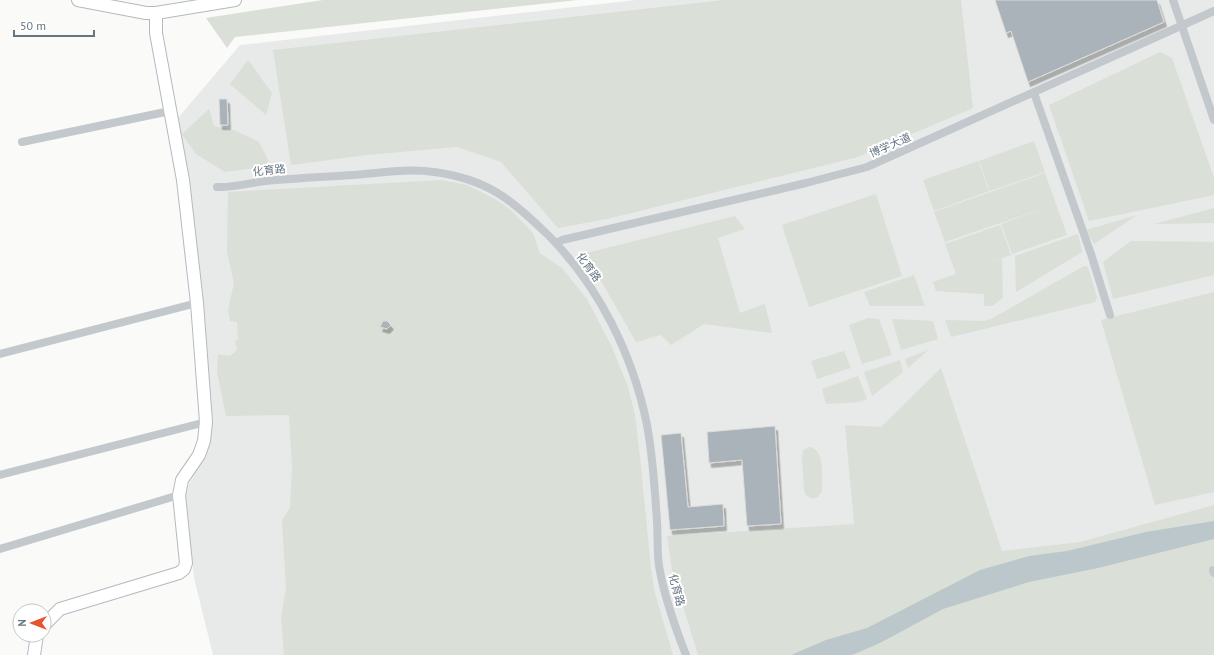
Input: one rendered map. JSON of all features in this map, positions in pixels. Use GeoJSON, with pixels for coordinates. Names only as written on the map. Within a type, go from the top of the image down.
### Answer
{"type":"FeatureCollection","features":[{"type":"Feature","properties":{"kind":"street"},"geometry":{"type":"LineString","coordinates":[[78,0],[107,3],[146,13],[156,13],[235,0]]}},
{"type":"Feature","properties":{"kind":"street"},"geometry":{"type":"LineString","coordinates":[[1173,0],[1214,120]]}},
{"type":"Feature","properties":{"kind":"street","name":"博学大道"},"geometry":{"type":"LineString","coordinates":[[556,243],[562,240],[799,185],[868,167],[1214,11]]}},
{"type":"Feature","properties":{"kind":"street"},"geometry":{"type":"LineString","coordinates":[[52,617],[60,609],[179,573],[184,570],[186,563],[179,495],[182,480],[199,455],[204,441],[206,422],[197,303],[183,180],[156,33],[156,13]]}},
{"type":"Feature","properties":{"kind":"street"},"geometry":{"type":"LineString","coordinates":[[1034,93],[1091,254],[1110,315]]}},
{"type":"Feature","properties":{"kind":"street"},"geometry":{"type":"LineString","coordinates":[[22,142],[170,111]]}},
{"type":"Feature","properties":{"kind":"street","name":"化育路"},"geometry":{"type":"LineString","coordinates":[[217,187],[224,188],[264,181],[393,172],[438,173],[468,179],[494,190],[510,199],[526,213],[556,243],[589,284],[623,348],[633,373],[647,426],[654,488],[659,565],[676,629],[686,655]]}},
{"type":"Feature","properties":{"kind":"street"},"geometry":{"type":"LineString","coordinates":[[0,354],[197,303]]}},
{"type":"Feature","properties":{"kind":"street"},"geometry":{"type":"LineString","coordinates":[[0,476],[206,422]]}},
{"type":"Feature","properties":{"kind":"street"},"geometry":{"type":"LineString","coordinates":[[0,549],[179,495]]}},
{"type":"Feature","properties":{"kind":"street"},"geometry":{"type":"LineString","coordinates":[[34,655],[36,643]]}},
{"type":"Feature","properties":{"kind":"shaded area"},"geometry":{"type":"Polygon","coordinates":[[[323,0],[578,0],[235,37],[227,48],[206,18],[323,0]]]}},
{"type":"Feature","properties":{"kind":"shaded area"},"geometry":{"type":"Polygon","coordinates":[[[636,0],[1214,0],[1214,655],[213,655],[194,578],[186,501],[186,490],[204,457],[212,421],[201,281],[190,191],[178,118],[240,45],[636,0]]]}},
{"type":"Feature","properties":{"kind":"shaded area"},"geometry":{"type":"Polygon","coordinates":[[[724,0],[961,0],[973,108],[858,157],[607,219],[558,228],[501,162],[457,147],[367,155],[291,165],[273,50],[724,0]]]}},
{"type":"Feature","properties":{"kind":"shaded area"},"geometry":{"type":"Polygon","coordinates":[[[1160,52],[1172,58],[1214,178],[1214,195],[1089,221],[1049,105],[1160,52]]]}},
{"type":"Feature","properties":{"kind":"shaded area"},"geometry":{"type":"Polygon","coordinates":[[[248,60],[272,93],[266,115],[230,84],[248,60]]]}},
{"type":"Feature","properties":{"kind":"shaded area"},"geometry":{"type":"Polygon","coordinates":[[[209,109],[214,126],[234,130],[259,142],[271,166],[225,172],[196,154],[182,134],[209,109]]]}},
{"type":"Feature","properties":{"kind":"shaded area"},"geometry":{"type":"Polygon","coordinates":[[[1034,141],[1045,172],[990,191],[979,161],[1034,141]]]}},
{"type":"Feature","properties":{"kind":"shaded area"},"geometry":{"type":"Polygon","coordinates":[[[978,161],[989,191],[934,211],[923,180],[978,161]]]}},
{"type":"Feature","properties":{"kind":"shaded area"},"geometry":{"type":"Polygon","coordinates":[[[1045,173],[1056,204],[945,242],[934,212],[1045,173]]]}},
{"type":"Feature","properties":{"kind":"shaded area"},"geometry":{"type":"Polygon","coordinates":[[[441,180],[467,185],[493,198],[511,210],[533,233],[540,253],[562,268],[587,299],[612,347],[628,387],[635,415],[651,569],[655,593],[673,655],[284,655],[281,618],[286,587],[282,520],[290,508],[292,467],[289,415],[226,416],[217,372],[218,354],[226,356],[233,354],[237,349],[235,341],[238,340],[237,322],[230,321],[228,310],[234,283],[227,252],[228,192],[441,180]]]}},
{"type":"Feature","properties":{"kind":"shaded area"},"geometry":{"type":"Polygon","coordinates":[[[876,194],[902,276],[809,307],[782,225],[876,194]]]}},
{"type":"Feature","properties":{"kind":"shaded area"},"geometry":{"type":"Polygon","coordinates":[[[1056,204],[1067,235],[1012,254],[1001,224],[1056,204]]]}},
{"type":"Feature","properties":{"kind":"shaded area"},"geometry":{"type":"Polygon","coordinates":[[[1214,208],[1214,223],[1154,224],[1214,208]]]}},
{"type":"Feature","properties":{"kind":"shaded area"},"geometry":{"type":"Polygon","coordinates":[[[1137,215],[1094,244],[1086,230],[1137,215]]]}},
{"type":"Feature","properties":{"kind":"shaded area"},"geometry":{"type":"Polygon","coordinates":[[[735,216],[745,229],[718,238],[740,313],[765,304],[772,333],[704,324],[671,345],[661,335],[636,342],[592,265],[585,259],[586,253],[735,216]]]}},
{"type":"Feature","properties":{"kind":"shaded area"},"geometry":{"type":"Polygon","coordinates":[[[1000,225],[1011,255],[987,264],[1002,259],[1003,298],[992,306],[984,306],[984,294],[936,291],[933,282],[956,274],[945,244],[1000,225]]]}},
{"type":"Feature","properties":{"kind":"shaded area"},"geometry":{"type":"Polygon","coordinates":[[[1078,234],[1082,252],[1016,292],[1015,256],[1078,234]]]}},
{"type":"Feature","properties":{"kind":"shaded area"},"geometry":{"type":"Polygon","coordinates":[[[1131,241],[1214,242],[1214,275],[1113,299],[1103,262],[1131,241]]]}},
{"type":"Feature","properties":{"kind":"shaded area"},"geometry":{"type":"Polygon","coordinates":[[[1084,266],[1088,267],[1097,297],[1095,302],[951,337],[945,320],[984,321],[993,318],[1084,266]]]}},
{"type":"Feature","properties":{"kind":"shaded area"},"geometry":{"type":"Polygon","coordinates":[[[914,275],[925,306],[870,306],[864,292],[914,275]]]}},
{"type":"Feature","properties":{"kind":"shaded area"},"geometry":{"type":"Polygon","coordinates":[[[1214,292],[1214,492],[1155,505],[1101,320],[1214,292]]]}},
{"type":"Feature","properties":{"kind":"shaded area"},"geometry":{"type":"Polygon","coordinates":[[[868,318],[879,319],[892,355],[862,364],[849,325],[868,318]]]}},
{"type":"Feature","properties":{"kind":"shaded area"},"geometry":{"type":"Polygon","coordinates":[[[892,319],[933,321],[938,339],[901,350],[892,319]]]}},
{"type":"Feature","properties":{"kind":"shaded area"},"geometry":{"type":"Polygon","coordinates":[[[928,350],[908,368],[905,359],[928,350]]]}},
{"type":"Feature","properties":{"kind":"shaded area"},"geometry":{"type":"Polygon","coordinates":[[[844,351],[851,368],[817,379],[811,361],[844,351]]]}},
{"type":"Feature","properties":{"kind":"shaded area"},"geometry":{"type":"Polygon","coordinates":[[[900,360],[903,372],[872,396],[864,372],[900,360]]]}},
{"type":"Feature","properties":{"kind":"shaded area"},"geometry":{"type":"Polygon","coordinates":[[[941,368],[1002,551],[1080,542],[1214,505],[1214,655],[698,655],[672,570],[667,536],[854,524],[845,425],[881,427],[941,368]]]}},
{"type":"Feature","properties":{"kind":"shaded area"},"geometry":{"type":"Polygon","coordinates":[[[858,376],[867,399],[859,402],[826,404],[822,389],[858,376]]]}},
{"type":"Feature","properties":{"kind":"shaded area"},"geometry":{"type":"Polygon","coordinates":[[[810,447],[815,449],[818,453],[822,465],[822,491],[818,497],[812,499],[806,495],[804,491],[802,458],[803,450],[810,447]]]}},
{"type":"Feature","properties":{"kind":"shaded area"},"geometry":{"type":"Polygon","coordinates":[[[1214,521],[1214,539],[1098,568],[1029,582],[943,609],[880,643],[852,655],[791,655],[826,640],[867,628],[980,570],[1029,556],[1067,551],[1146,532],[1214,521]]]}},
{"type":"Feature","properties":{"kind":"building"},"geometry":{"type":"Polygon","coordinates":[[[995,0],[1157,0],[1164,22],[1028,82],[1011,31],[1006,33],[995,0]]]}},
{"type":"Feature","properties":{"kind":"building"},"geometry":{"type":"Polygon","coordinates":[[[219,99],[227,99],[228,125],[220,125],[219,99]]]}},
{"type":"Feature","properties":{"kind":"building"},"geometry":{"type":"Polygon","coordinates":[[[383,321],[387,321],[391,325],[387,329],[380,327],[383,321]]]}},
{"type":"Feature","properties":{"kind":"building"},"geometry":{"type":"Polygon","coordinates":[[[775,426],[781,524],[747,526],[742,460],[709,463],[707,432],[775,426]]]}},
{"type":"Feature","properties":{"kind":"building"},"geometry":{"type":"Polygon","coordinates":[[[681,433],[688,507],[723,504],[724,526],[670,530],[661,435],[681,433]]]}}]}
